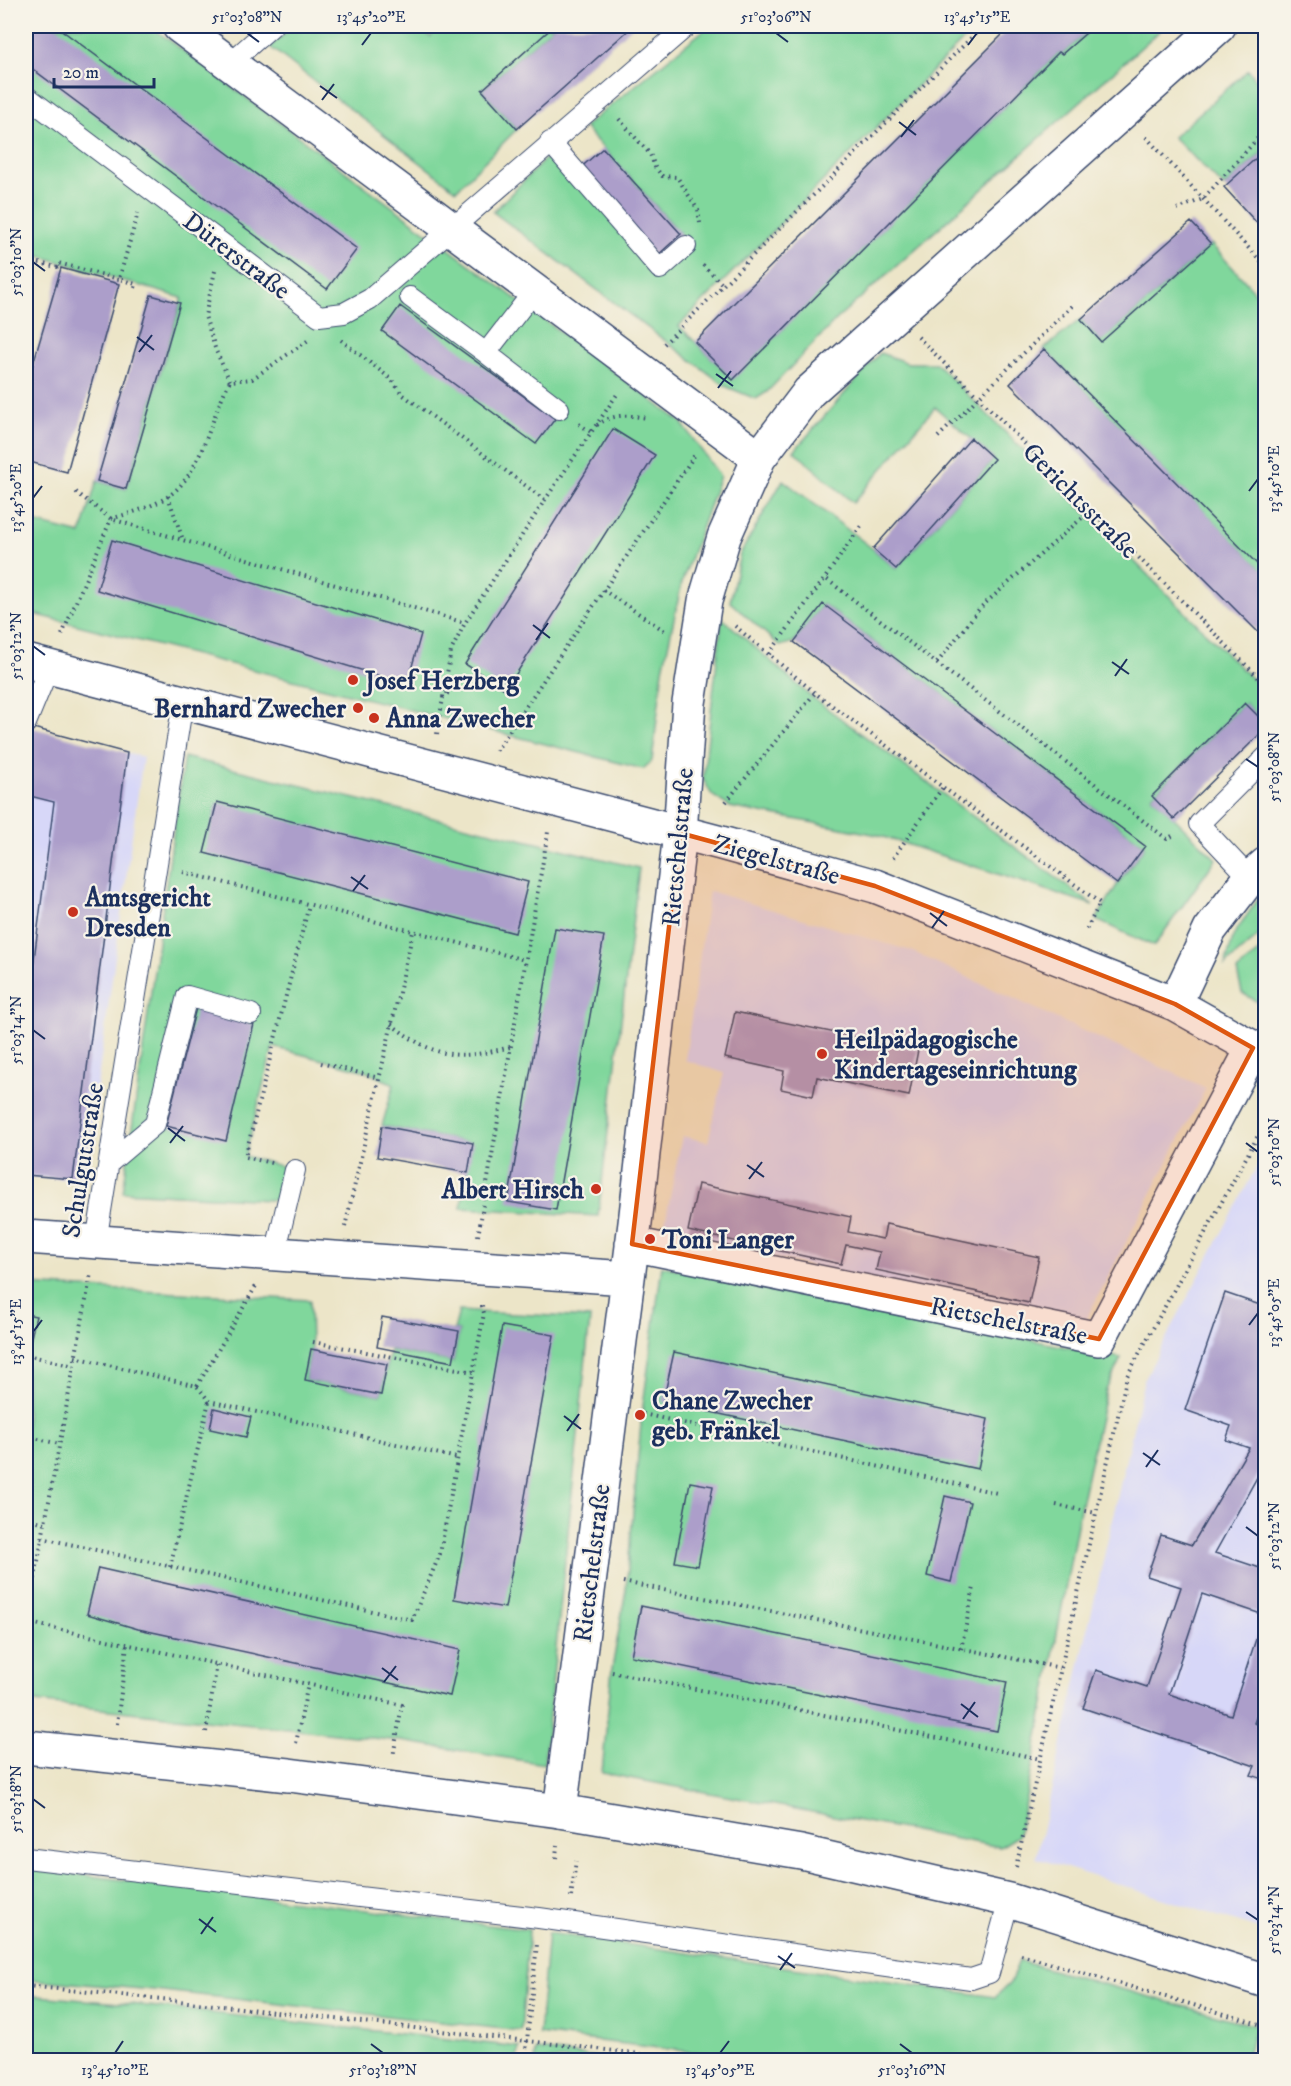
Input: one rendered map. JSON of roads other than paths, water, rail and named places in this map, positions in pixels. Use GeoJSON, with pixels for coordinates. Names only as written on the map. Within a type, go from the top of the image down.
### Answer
{"type":"FeatureCollection","features":[{"type":"Feature","properties":{"kind":"street"},"geometry":{"type":"LineString","coordinates":[[179,26],[759,458]]}},
{"type":"Feature","properties":{"kind":"street","name":"Rietschelstraße"},"geometry":{"type":"LineString","coordinates":[[560,1811],[632,1244],[680,832],[689,703],[705,601],[724,537],[759,458],[809,392],[1219,26]]}},
{"type":"Feature","properties":{"kind":"street","name":"Ziegelstraße"},"geometry":{"type":"LineString","coordinates":[[37,664],[680,832],[874,886],[1175,1004],[1259,1052]]}},
{"type":"Feature","properties":{"kind":"street"},"geometry":{"type":"LineString","coordinates":[[1175,1004],[1210,930],[1258,871]]}},
{"type":"Feature","properties":{"kind":"street","name":"Rietschelstraße"},"geometry":{"type":"LineString","coordinates":[[632,1244],[1099,1339],[1259,1052]]}},
{"type":"Feature","properties":{"kind":"street"},"geometry":{"type":"LineString","coordinates":[[26,1238],[627,1278]]}},
{"type":"Feature","properties":{"kind":"street"},"geometry":{"type":"LineString","coordinates":[[26,1747],[289,1775],[560,1811],[801,1852],[1009,1900],[1266,1981]]}},
{"type":"Feature","properties":{"kind":"lane"},"geometry":{"type":"LineString","coordinates":[[230,63],[272,26]]}},
{"type":"Feature","properties":{"kind":"lane","name":"Dürerstraße"},"geometry":{"type":"LineString","coordinates":[[26,96],[319,316],[344,313],[370,299],[687,26]]}},
{"type":"Feature","properties":{"kind":"lane"},"geometry":{"type":"LineString","coordinates":[[550,142],[660,269],[686,246]]}},
{"type":"Feature","properties":{"kind":"lane"},"geometry":{"type":"LineString","coordinates":[[486,354],[534,291]]}},
{"type":"Feature","properties":{"kind":"lane"},"geometry":{"type":"LineString","coordinates":[[410,297],[559,409]]}},
{"type":"Feature","properties":{"kind":"lane"},"geometry":{"type":"LineString","coordinates":[[26,723],[37,664]]}},
{"type":"Feature","properties":{"kind":"lane","name":"Schulgutstraße"},"geometry":{"type":"LineString","coordinates":[[96,1242],[183,702]]}},
{"type":"Feature","properties":{"kind":"lane"},"geometry":{"type":"LineString","coordinates":[[1258,871],[1199,824],[1266,757]]}},
{"type":"Feature","properties":{"kind":"lane"},"geometry":{"type":"LineString","coordinates":[[109,1163],[155,1124],[187,996],[251,1014]]}},
{"type":"Feature","properties":{"kind":"lane"},"geometry":{"type":"LineString","coordinates":[[274,1254],[295,1170]]}},
{"type":"Feature","properties":{"kind":"lane"},"geometry":{"type":"LineString","coordinates":[[26,1858],[539,1918],[971,1979],[989,1973],[1009,1900]]}},
{"type":"Feature","properties":{"kind":"place","name":"Josef Herzberg"},"geometry":{"type":"Point","coordinates":[353,680]}},
{"type":"Feature","properties":{"kind":"place","name":"Bernhard Zwecher"},"geometry":{"type":"Point","coordinates":[358,708]}},
{"type":"Feature","properties":{"kind":"place","name":"Anna Zwecher"},"geometry":{"type":"Point","coordinates":[374,718]}},
{"type":"Feature","properties":{"kind":"place","name":"Amtsgericht Dresden"},"geometry":{"type":"Point","coordinates":[73,912]}},
{"type":"Feature","properties":{"kind":"place","name":"Heilpädagogische Kindertageseinrichtung"},"geometry":{"type":"Point","coordinates":[822,1054]}},
{"type":"Feature","properties":{"kind":"place","name":"Albert Hirsch"},"geometry":{"type":"Point","coordinates":[596,1189]}},
{"type":"Feature","properties":{"kind":"place","name":"Toni Langer"},"geometry":{"type":"Point","coordinates":[650,1239]}},
{"type":"Feature","properties":{"kind":"place","name":"Chane Zwecher geb. Fränkel"},"geometry":{"type":"Point","coordinates":[640,1415]}}]}
